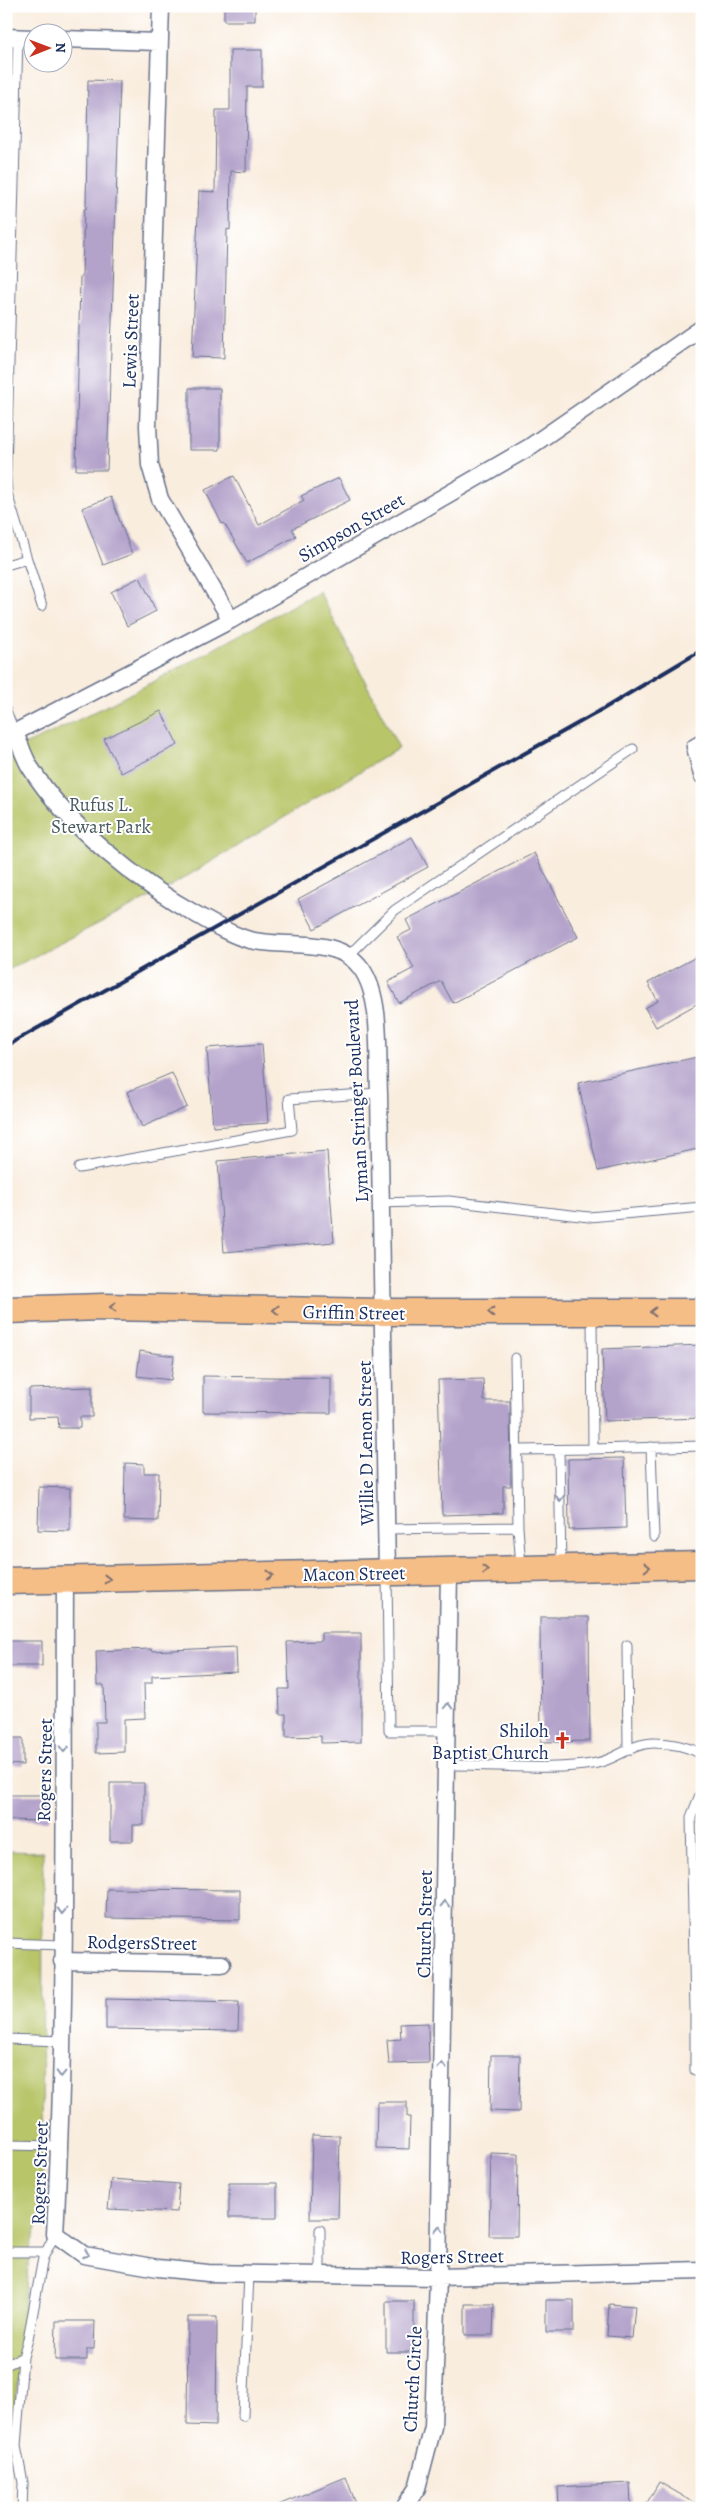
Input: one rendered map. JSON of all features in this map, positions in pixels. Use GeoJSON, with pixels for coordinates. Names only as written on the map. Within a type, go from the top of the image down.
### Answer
{"type":"FeatureCollection","features":[{"type":"Feature","properties":{"kind":"main road","name":"Griffin Street"},"geometry":{"type":"LineString","coordinates":[[6,1310],[103,1307],[383,1312],[702,1312]]}},
{"type":"Feature","properties":{"kind":"main road","name":"Macon Street"},"geometry":{"type":"LineString","coordinates":[[6,1581],[702,1565]]}},
{"type":"Feature","properties":{"kind":"street","name":"Lewis Street"},"geometry":{"type":"LineString","coordinates":[[161,6],[148,426],[150,465],[160,499],[231,620]]}},
{"type":"Feature","properties":{"kind":"street"},"geometry":{"type":"LineString","coordinates":[[72,39],[159,42]]}},
{"type":"Feature","properties":{"kind":"street","name":"Simpson Street"},"geometry":{"type":"LineString","coordinates":[[10,735],[231,620],[528,448],[702,328]]}},
{"type":"Feature","properties":{"kind":"street"},"geometry":{"type":"LineString","coordinates":[[10,735],[30,767],[86,832],[112,856],[166,898],[220,927],[250,940],[320,947],[348,956]]}},
{"type":"Feature","properties":{"kind":"street"},"geometry":{"type":"LineString","coordinates":[[699,745],[702,775]]}},
{"type":"Feature","properties":{"kind":"street","name":"Lyman Stringer Boulevard"},"geometry":{"type":"LineString","coordinates":[[348,956],[361,968],[372,994],[376,1020],[383,1312]]}},
{"type":"Feature","properties":{"kind":"street","name":"Willie D Lenon Street"},"geometry":{"type":"LineString","coordinates":[[383,1312],[387,1572]]}},
{"type":"Feature","properties":{"kind":"street","name":"Church Street"},"geometry":{"type":"LineString","coordinates":[[438,2277],[449,1571]]}},
{"type":"Feature","properties":{"kind":"street","name":"Rogers Street"},"geometry":{"type":"LineString","coordinates":[[65,1580],[62,2041],[60,2146],[55,2234],[84,2255],[158,2268],[208,2274],[249,2273],[438,2277],[702,2270]]}},
{"type":"Feature","properties":{"kind":"street","name":"RodgersStreet"},"geometry":{"type":"LineString","coordinates":[[62,1961],[222,1964]]}},
{"type":"Feature","properties":{"kind":"street","name":"Church Circle"},"geometry":{"type":"LineString","coordinates":[[404,2508],[417,2488],[433,2427],[438,2277]]}},
{"type":"Feature","properties":{"kind":"lane"},"geometry":{"type":"LineString","coordinates":[[6,473],[19,37]]}},
{"type":"Feature","properties":{"kind":"lane"},"geometry":{"type":"LineString","coordinates":[[6,477],[7,493],[42,606]]}},
{"type":"Feature","properties":{"kind":"lane"},"geometry":{"type":"LineString","coordinates":[[6,565],[27,558]]}},
{"type":"Feature","properties":{"kind":"lane"},"geometry":{"type":"LineString","coordinates":[[6,711],[10,735]]}},
{"type":"Feature","properties":{"kind":"lane"},"geometry":{"type":"LineString","coordinates":[[348,956],[394,910],[633,749]]}},
{"type":"Feature","properties":{"kind":"lane"},"geometry":{"type":"LineString","coordinates":[[79,1168],[292,1130],[289,1099],[379,1093]]}},
{"type":"Feature","properties":{"kind":"lane"},"geometry":{"type":"LineString","coordinates":[[380,1203],[449,1201],[589,1217],[702,1207]]}},
{"type":"Feature","properties":{"kind":"lane"},"geometry":{"type":"LineString","coordinates":[[592,1312],[593,1449]]}},
{"type":"Feature","properties":{"kind":"lane"},"geometry":{"type":"LineString","coordinates":[[515,1358],[518,1527],[521,1569]]}},
{"type":"Feature","properties":{"kind":"lane"},"geometry":{"type":"LineString","coordinates":[[517,1450],[702,1446]]}},
{"type":"Feature","properties":{"kind":"lane"},"geometry":{"type":"LineString","coordinates":[[651,1447],[654,1537]]}},
{"type":"Feature","properties":{"kind":"lane"},"geometry":{"type":"LineString","coordinates":[[559,1450],[561,1569]]}},
{"type":"Feature","properties":{"kind":"lane"},"geometry":{"type":"LineString","coordinates":[[386,1529],[518,1527]]}},
{"type":"Feature","properties":{"kind":"lane"},"geometry":{"type":"LineString","coordinates":[[387,1572],[388,1732],[448,1731]]}},
{"type":"Feature","properties":{"kind":"lane"},"geometry":{"type":"LineString","coordinates":[[627,1645],[628,1749]]}},
{"type":"Feature","properties":{"kind":"lane"},"geometry":{"type":"LineString","coordinates":[[447,1765],[545,1766],[597,1763],[639,1744],[654,1742],[688,1746],[702,1754]]}},
{"type":"Feature","properties":{"kind":"lane"},"geometry":{"type":"LineString","coordinates":[[702,1790],[691,1817],[698,2012],[696,2070],[702,2071]]}},
{"type":"Feature","properties":{"kind":"lane"},"geometry":{"type":"LineString","coordinates":[[6,1944],[62,1945]]}},
{"type":"Feature","properties":{"kind":"lane"},"geometry":{"type":"LineString","coordinates":[[6,2039],[62,2041]]}},
{"type":"Feature","properties":{"kind":"lane"},"geometry":{"type":"LineString","coordinates":[[6,2145],[60,2146]]}},
{"type":"Feature","properties":{"kind":"lane"},"geometry":{"type":"LineString","coordinates":[[320,2230],[320,2275]]}},
{"type":"Feature","properties":{"kind":"lane"},"geometry":{"type":"LineString","coordinates":[[22,2508],[24,2483],[16,2446],[22,2357],[46,2252],[55,2234]]}},
{"type":"Feature","properties":{"kind":"lane"},"geometry":{"type":"LineString","coordinates":[[6,2252],[46,2252]]}},
{"type":"Feature","properties":{"kind":"lane"},"geometry":{"type":"LineString","coordinates":[[243,2416],[249,2273]]}},
{"type":"Feature","properties":{"kind":"lane"},"geometry":{"type":"LineString","coordinates":[[6,2365],[22,2357]]}},
{"type":"Feature","properties":{"kind":"green space","name":"Rufus L. Stewart Park"},"geometry":{"type":"Polygon","coordinates":[[[319,591],[399,748],[166,889],[6,971],[6,753],[125,696],[319,591]]]}},
{"type":"Feature","properties":{"kind":"green space"},"geometry":{"type":"Polygon","coordinates":[[[6,1851],[43,1852],[42,2214],[30,2248],[24,2305],[24,2346],[13,2410],[6,2484],[6,1851]]]}},
{"type":"Feature","properties":{"kind":"building"},"geometry":{"type":"Polygon","coordinates":[[[224,6],[255,6],[255,21],[224,21],[224,6]]]}},
{"type":"Feature","properties":{"kind":"building"},"geometry":{"type":"Polygon","coordinates":[[[230,50],[262,50],[262,87],[247,87],[246,172],[231,171],[230,230],[227,229],[224,358],[192,357],[199,191],[215,192],[216,110],[230,110],[230,50]]]}},
{"type":"Feature","properties":{"kind":"building"},"geometry":{"type":"Polygon","coordinates":[[[88,80],[120,81],[107,470],[76,470],[80,277],[82,277],[84,209],[86,209],[88,80]]]}},
{"type":"Feature","properties":{"kind":"building"},"geometry":{"type":"Polygon","coordinates":[[[189,388],[220,388],[220,450],[189,450],[189,388]]]}},
{"type":"Feature","properties":{"kind":"building"},"geometry":{"type":"Polygon","coordinates":[[[234,476],[259,525],[304,500],[301,496],[339,478],[350,500],[292,529],[296,536],[247,563],[224,523],[222,524],[205,490],[234,476]]]}},
{"type":"Feature","properties":{"kind":"building"},"geometry":{"type":"Polygon","coordinates":[[[111,497],[132,554],[103,565],[82,508],[111,497]]]}},
{"type":"Feature","properties":{"kind":"building"},"geometry":{"type":"Polygon","coordinates":[[[140,577],[156,611],[127,626],[111,592],[140,577]]]}},
{"type":"Feature","properties":{"kind":"building"},"geometry":{"type":"Polygon","coordinates":[[[161,711],[178,745],[121,773],[104,739],[161,711]]]}},
{"type":"Feature","properties":{"kind":"building"},"geometry":{"type":"Polygon","coordinates":[[[412,837],[428,867],[314,929],[298,899],[412,837]]]}},
{"type":"Feature","properties":{"kind":"building"},"geometry":{"type":"Polygon","coordinates":[[[534,853],[578,937],[453,1003],[441,981],[399,1003],[388,982],[414,968],[397,937],[411,930],[406,920],[534,853]]]}},
{"type":"Feature","properties":{"kind":"building"},"geometry":{"type":"Polygon","coordinates":[[[696,957],[702,967],[702,1001],[656,1027],[645,1008],[658,1001],[648,983],[696,957]]]}},
{"type":"Feature","properties":{"kind":"building"},"geometry":{"type":"Polygon","coordinates":[[[262,1044],[268,1123],[213,1127],[207,1048],[262,1044]]]}},
{"type":"Feature","properties":{"kind":"building"},"geometry":{"type":"Polygon","coordinates":[[[702,1056],[702,1148],[598,1171],[578,1083],[702,1056]]]}},
{"type":"Feature","properties":{"kind":"building"},"geometry":{"type":"Polygon","coordinates":[[[172,1073],[187,1107],[142,1127],[127,1092],[172,1073]]]}},
{"type":"Feature","properties":{"kind":"building"},"geometry":{"type":"Polygon","coordinates":[[[327,1151],[334,1242],[224,1252],[218,1161],[327,1151]]]}},
{"type":"Feature","properties":{"kind":"building"},"geometry":{"type":"Polygon","coordinates":[[[702,1345],[702,1418],[605,1421],[602,1349],[702,1345]]]}},
{"type":"Feature","properties":{"kind":"building"},"geometry":{"type":"Polygon","coordinates":[[[140,1351],[174,1356],[171,1380],[137,1376],[140,1351]]]}},
{"type":"Feature","properties":{"kind":"building"},"geometry":{"type":"Polygon","coordinates":[[[203,1376],[331,1378],[331,1413],[203,1412],[203,1376]]]}},
{"type":"Feature","properties":{"kind":"building"},"geometry":{"type":"Polygon","coordinates":[[[483,1379],[484,1401],[510,1401],[511,1486],[503,1486],[503,1513],[442,1515],[438,1380],[483,1379]]]}},
{"type":"Feature","properties":{"kind":"building"},"geometry":{"type":"Polygon","coordinates":[[[92,1387],[92,1417],[80,1417],[80,1428],[59,1428],[58,1417],[29,1418],[29,1389],[92,1387]]]}},
{"type":"Feature","properties":{"kind":"building"},"geometry":{"type":"Polygon","coordinates":[[[624,1458],[626,1528],[569,1530],[568,1459],[624,1458]]]}},
{"type":"Feature","properties":{"kind":"building"},"geometry":{"type":"Polygon","coordinates":[[[125,1463],[144,1464],[144,1473],[159,1473],[158,1521],[124,1520],[125,1463]]]}},
{"type":"Feature","properties":{"kind":"building"},"geometry":{"type":"Polygon","coordinates":[[[39,1487],[70,1488],[70,1531],[38,1530],[39,1487]]]}},
{"type":"Feature","properties":{"kind":"building"},"geometry":{"type":"Polygon","coordinates":[[[540,1617],[589,1617],[590,1741],[541,1742],[540,1617]]]}},
{"type":"Feature","properties":{"kind":"building"},"geometry":{"type":"Polygon","coordinates":[[[321,1633],[361,1633],[361,1742],[321,1743],[321,1736],[286,1737],[286,1714],[280,1714],[279,1689],[289,1689],[287,1642],[321,1641],[321,1633]]]}},
{"type":"Feature","properties":{"kind":"building"},"geometry":{"type":"Polygon","coordinates":[[[6,1641],[42,1641],[42,1666],[6,1666],[6,1641]]]}},
{"type":"Feature","properties":{"kind":"building"},"geometry":{"type":"Polygon","coordinates":[[[236,1647],[237,1672],[152,1676],[152,1683],[144,1683],[145,1718],[124,1719],[124,1752],[96,1753],[96,1722],[105,1722],[104,1685],[97,1685],[96,1651],[151,1649],[151,1651],[236,1647]]]}},
{"type":"Feature","properties":{"kind":"building"},"geometry":{"type":"Polygon","coordinates":[[[6,1738],[23,1738],[23,1765],[6,1764],[6,1738]]]}},
{"type":"Feature","properties":{"kind":"building"},"geometry":{"type":"Polygon","coordinates":[[[110,1783],[144,1783],[144,1825],[133,1825],[133,1841],[110,1841],[110,1783]]]}},
{"type":"Feature","properties":{"kind":"building"},"geometry":{"type":"Polygon","coordinates":[[[7,1795],[49,1795],[48,1821],[6,1820],[7,1795]]]}},
{"type":"Feature","properties":{"kind":"building"},"geometry":{"type":"Polygon","coordinates":[[[107,1889],[240,1890],[240,1920],[106,1918],[107,1889]]]}},
{"type":"Feature","properties":{"kind":"building"},"geometry":{"type":"Polygon","coordinates":[[[106,1999],[239,2002],[238,2031],[106,2029],[106,1999]]]}},
{"type":"Feature","properties":{"kind":"building"},"geometry":{"type":"Polygon","coordinates":[[[428,2023],[429,2063],[389,2064],[387,2040],[401,2039],[400,2024],[428,2023]]]}},
{"type":"Feature","properties":{"kind":"building"},"geometry":{"type":"Polygon","coordinates":[[[491,2055],[520,2055],[519,2112],[490,2111],[491,2055]]]}},
{"type":"Feature","properties":{"kind":"building"},"geometry":{"type":"Polygon","coordinates":[[[377,2102],[407,2102],[407,2117],[410,2117],[409,2149],[376,2148],[377,2102]]]}},
{"type":"Feature","properties":{"kind":"building"},"geometry":{"type":"Polygon","coordinates":[[[312,2135],[340,2136],[338,2219],[310,2219],[312,2135]]]}},
{"type":"Feature","properties":{"kind":"building"},"geometry":{"type":"Polygon","coordinates":[[[491,2153],[518,2154],[517,2236],[489,2236],[491,2153]]]}},
{"type":"Feature","properties":{"kind":"building"},"geometry":{"type":"Polygon","coordinates":[[[111,2179],[179,2184],[177,2212],[108,2209],[111,2179]]]}},
{"type":"Feature","properties":{"kind":"building"},"geometry":{"type":"Polygon","coordinates":[[[229,2183],[277,2183],[277,2218],[229,2218],[229,2183]]]}},
{"type":"Feature","properties":{"kind":"building"},"geometry":{"type":"Polygon","coordinates":[[[546,2300],[574,2300],[574,2332],[546,2332],[546,2300]]]}},
{"type":"Feature","properties":{"kind":"building"},"geometry":{"type":"Polygon","coordinates":[[[386,2301],[414,2301],[414,2352],[386,2352],[386,2301]]]}},
{"type":"Feature","properties":{"kind":"building"},"geometry":{"type":"Polygon","coordinates":[[[465,2304],[494,2304],[493,2335],[465,2335],[465,2304]]]}},
{"type":"Feature","properties":{"kind":"building"},"geometry":{"type":"Polygon","coordinates":[[[609,2304],[635,2306],[632,2338],[607,2336],[609,2304]]]}},
{"type":"Feature","properties":{"kind":"building"},"geometry":{"type":"Polygon","coordinates":[[[188,2317],[217,2317],[216,2426],[187,2425],[188,2317]]]}},
{"type":"Feature","properties":{"kind":"building"},"geometry":{"type":"Polygon","coordinates":[[[56,2321],[95,2321],[94,2349],[87,2349],[87,2360],[55,2360],[56,2321]]]}},
{"type":"Feature","properties":{"kind":"building"},"geometry":{"type":"Polygon","coordinates":[[[346,2477],[356,2504],[347,2508],[271,2508],[346,2477]]]}},
{"type":"Feature","properties":{"kind":"building"},"geometry":{"type":"Polygon","coordinates":[[[659,2482],[702,2507],[702,2508],[644,2508],[659,2482]]]}},
{"type":"Feature","properties":{"kind":"building"},"geometry":{"type":"Polygon","coordinates":[[[630,2483],[631,2508],[559,2508],[558,2487],[630,2483]]]}},
{"type":"Feature","properties":{"kind":"railway"},"geometry":{"type":"LineString","coordinates":[[6,1046],[598,712],[702,650]]}},
{"type":"Feature","properties":{"kind":"place","name":"Shiloh Baptist Church"},"geometry":{"type":"Point","coordinates":[563,1741]}}]}
